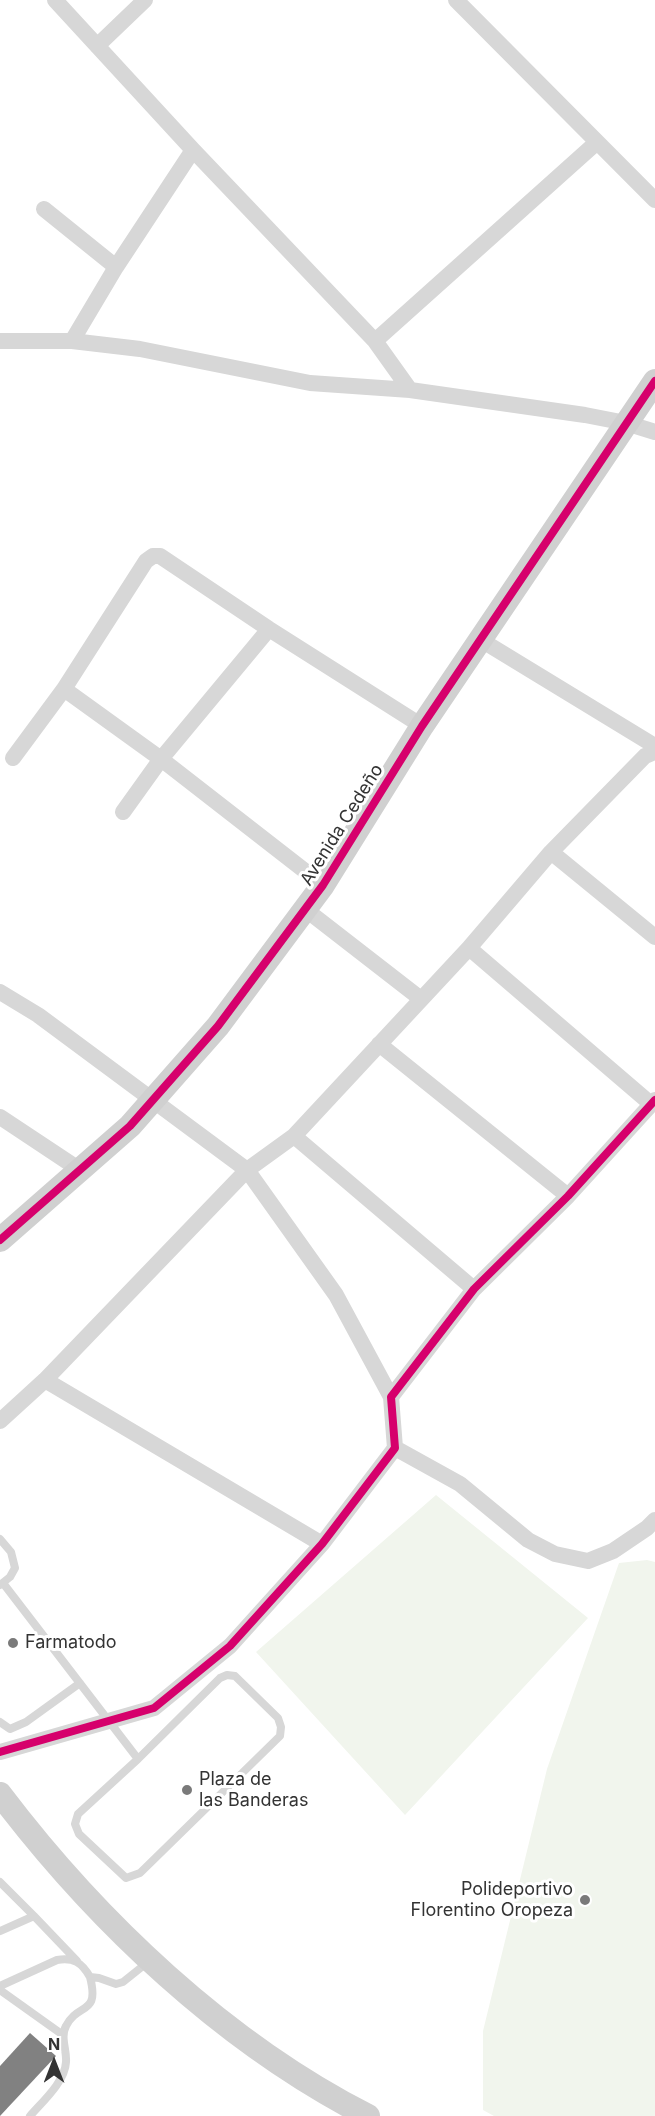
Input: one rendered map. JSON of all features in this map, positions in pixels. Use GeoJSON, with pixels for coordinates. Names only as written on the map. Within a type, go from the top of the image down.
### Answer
{"type":"FeatureCollection","features":[{"type":"Feature","properties":{"kind":"street"},"geometry":{"type":"LineString","coordinates":[[55,0],[193,150],[375,341],[410,390]]}},
{"type":"Feature","properties":{"kind":"street"},"geometry":{"type":"LineString","coordinates":[[97,46],[145,0]]}},
{"type":"Feature","properties":{"kind":"street"},"geometry":{"type":"LineString","coordinates":[[456,0],[655,200]]}},
{"type":"Feature","properties":{"kind":"street"},"geometry":{"type":"LineString","coordinates":[[375,341],[596,143]]}},
{"type":"Feature","properties":{"kind":"street"},"geometry":{"type":"LineString","coordinates":[[72,341],[116,267],[193,150]]}},
{"type":"Feature","properties":{"kind":"street"},"geometry":{"type":"LineString","coordinates":[[44,209],[116,267]]}},
{"type":"Feature","properties":{"kind":"street"},"geometry":{"type":"LineString","coordinates":[[0,341],[72,341],[140,349],[310,383],[410,390],[626,423],[655,432]]}},
{"type":"Feature","properties":{"kind":"street","name":"Avenida Cedeño"},"geometry":{"type":"LineString","coordinates":[[0,1240],[130,1126],[218,1026],[323,885],[422,726],[655,381]]}},
{"type":"Feature","properties":{"kind":"street"},"geometry":{"type":"LineString","coordinates":[[13,758],[64,689],[146,561],[153,556],[160,556],[269,629],[422,726]]}},
{"type":"Feature","properties":{"kind":"street"},"geometry":{"type":"LineString","coordinates":[[123,812],[161,759],[269,629]]}},
{"type":"Feature","properties":{"kind":"street"},"geometry":{"type":"LineString","coordinates":[[481,640],[655,746]]}},
{"type":"Feature","properties":{"kind":"street"},"geometry":{"type":"LineString","coordinates":[[64,689],[161,759],[323,885]]}},
{"type":"Feature","properties":{"kind":"street"},"geometry":{"type":"LineString","coordinates":[[0,1421],[45,1380],[247,1170],[294,1136],[469,948],[551,852],[645,756],[655,752]]}},
{"type":"Feature","properties":{"kind":"street"},"geometry":{"type":"LineString","coordinates":[[551,852],[655,937]]}},
{"type":"Feature","properties":{"kind":"street"},"geometry":{"type":"LineString","coordinates":[[305,909],[421,999]]}},
{"type":"Feature","properties":{"kind":"street"},"geometry":{"type":"LineString","coordinates":[[391,1397],[474,1289],[568,1196],[653,1102],[469,948]]}},
{"type":"Feature","properties":{"kind":"street"},"geometry":{"type":"LineString","coordinates":[[0,992],[38,1015],[247,1170],[336,1295],[391,1397],[395,1448],[322,1544],[230,1646],[154,1708],[0,1752]]}},
{"type":"Feature","properties":{"kind":"street"},"geometry":{"type":"LineString","coordinates":[[379,1044],[568,1196]]}},
{"type":"Feature","properties":{"kind":"street"},"geometry":{"type":"LineString","coordinates":[[0,1117],[80,1170]]}},
{"type":"Feature","properties":{"kind":"street"},"geometry":{"type":"LineString","coordinates":[[294,1136],[474,1289]]}},
{"type":"Feature","properties":{"kind":"street"},"geometry":{"type":"LineString","coordinates":[[45,1380],[322,1544]]}},
{"type":"Feature","properties":{"kind":"street"},"geometry":{"type":"LineString","coordinates":[[395,1448],[460,1484],[528,1540],[555,1554],[588,1561],[613,1551],[652,1526]]}},
{"type":"Feature","properties":{"kind":"street"},"geometry":{"type":"LineString","coordinates":[[0,1794],[90,1900],[151,1960],[209,2011],[263,2052],[310,2083],[368,2116]]}},
{"type":"Feature","properties":{"kind":"lane"},"geometry":{"type":"LineString","coordinates":[[0,1539],[10,1552],[15,1568],[2,1584],[138,1759]]}},
{"type":"Feature","properties":{"kind":"lane"},"geometry":{"type":"LineString","coordinates":[[227,1675],[235,1676],[278,1718],[281,1727],[280,1736],[140,1872],[126,1878],[79,1834],[75,1824],[78,1814],[138,1759],[220,1678],[227,1675]]}},
{"type":"Feature","properties":{"kind":"lane"},"geometry":{"type":"LineString","coordinates":[[0,1722],[10,1729],[26,1722],[80,1683]]}},
{"type":"Feature","properties":{"kind":"lane"},"geometry":{"type":"LineString","coordinates":[[0,1882],[84,1967],[90,1977],[94,1992],[89,2006],[70,2019],[64,2027],[66,2063],[63,2073],[30,2116]]}},
{"type":"Feature","properties":{"kind":"lane"},"geometry":{"type":"LineString","coordinates":[[0,1931],[34,1916]]}},
{"type":"Feature","properties":{"kind":"lane"},"geometry":{"type":"LineString","coordinates":[[0,1986],[57,1960],[77,1961]]}},
{"type":"Feature","properties":{"kind":"lane"},"geometry":{"type":"LineString","coordinates":[[90,1977],[117,1984],[151,1960]]}},
{"type":"Feature","properties":{"kind":"lane"},"geometry":{"type":"LineString","coordinates":[[0,1990],[63,2035]]}},
{"type":"Feature","properties":{"kind":"shaded area"},"geometry":{"type":"Polygon","coordinates":[[[436,1495],[588,1618],[405,1815],[256,1652],[436,1495]]]}},
{"type":"Feature","properties":{"kind":"shaded area","name":"Polideportivo Florentino Oropeza"},"geometry":{"type":"Polygon","coordinates":[[[647,1560],[655,1562],[655,2116],[494,2116],[483,2110],[483,2031],[547,1769],[619,1563],[647,1560]]]}},
{"type":"Feature","properties":{"kind":"building"},"geometry":{"type":"Polygon","coordinates":[[[30,2033],[56,2056],[0,2116],[0,2066],[30,2033]]]}},
{"type":"Feature","properties":{"kind":"cycle path"},"geometry":{"type":"LineString","coordinates":[[0,1240],[130,1126],[218,1026],[323,885],[422,726],[655,381]]}},
{"type":"Feature","properties":{"kind":"cycle path"},"geometry":{"type":"LineString","coordinates":[[0,1752],[154,1708],[230,1646],[322,1544],[395,1448],[391,1397],[474,1289],[568,1196],[655,1100]]}},
{"type":"Feature","properties":{"kind":"place","name":"Farmatodo"},"geometry":{"type":"Point","coordinates":[13,1643]}},
{"type":"Feature","properties":{"kind":"place","name":"Plaza de las Banderas"},"geometry":{"type":"Point","coordinates":[187,1790]}},
{"type":"Feature","properties":{"kind":"place","name":"Polideportivo Florentino Oropeza"},"geometry":{"type":"Point","coordinates":[585,1900]}}]}
